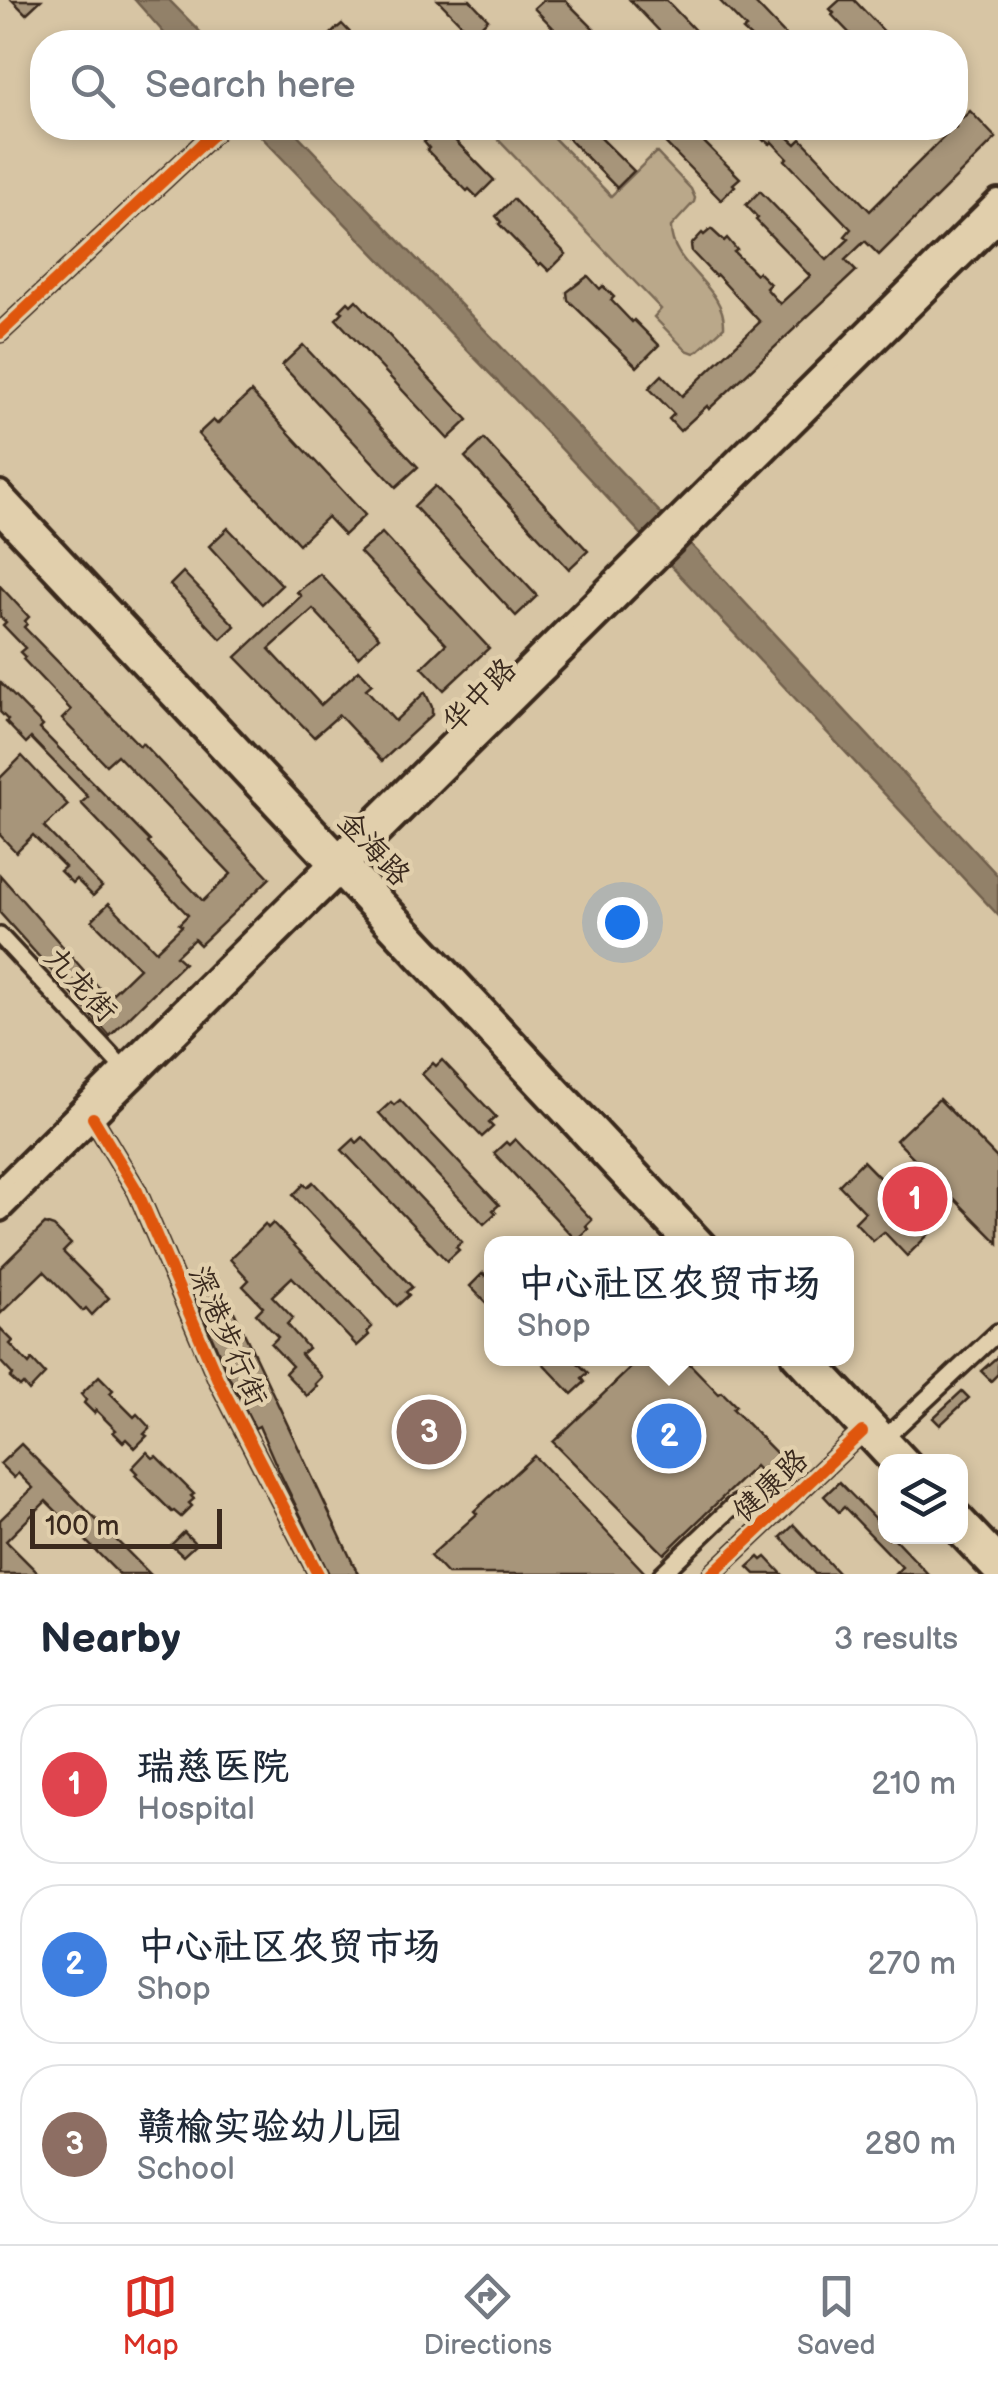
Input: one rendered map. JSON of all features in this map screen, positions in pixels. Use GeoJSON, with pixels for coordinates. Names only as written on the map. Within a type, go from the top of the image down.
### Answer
{"type":"FeatureCollection","features":[{"type":"Feature","properties":{"kind":"main road","name":"华中路"},"geometry":{"type":"LineString","coordinates":[[0,1210],[998,200]]}},
{"type":"Feature","properties":{"kind":"main road","name":"华中路"},"geometry":{"type":"LineString","coordinates":[[0,1190],[998,221]]}},
{"type":"Feature","properties":{"kind":"main road","name":"金海路"},"geometry":{"type":"LineString","coordinates":[[0,492],[678,1236]]}},
{"type":"Feature","properties":{"kind":"main road","name":"金海路"},"geometry":{"type":"LineString","coordinates":[[0,514],[697,1236]]}},
{"type":"Feature","properties":{"kind":"main road"},"geometry":{"type":"LineString","coordinates":[[800,1366],[883,1454]]}},
{"type":"Feature","properties":{"kind":"main road"},"geometry":{"type":"LineString","coordinates":[[821,1366],[903,1454]]}},
{"type":"Feature","properties":{"kind":"main road"},"geometry":{"type":"LineString","coordinates":[[968,1523],[998,1554]]}},
{"type":"Feature","properties":{"kind":"main road"},"geometry":{"type":"LineString","coordinates":[[968,1544],[996,1574]]}},
{"type":"Feature","properties":{"kind":"street"},"geometry":{"type":"LineString","coordinates":[[0,332],[206,140]]}},
{"type":"Feature","properties":{"kind":"street","name":"九龙街"},"geometry":{"type":"LineString","coordinates":[[0,936],[123,1068]]}},
{"type":"Feature","properties":{"kind":"street","name":"深港步行街"},"geometry":{"type":"LineString","coordinates":[[93,1118],[136,1191],[218,1380],[318,1574]]}},
{"type":"Feature","properties":{"kind":"street"},"geometry":{"type":"LineString","coordinates":[[886,1436],[998,1332]]}},
{"type":"Feature","properties":{"kind":"street","name":"健康路"},"geometry":{"type":"LineString","coordinates":[[712,1574],[862,1432]]}},
{"type":"Feature","properties":{"kind":"street"},"geometry":{"type":"LineString","coordinates":[[662,1574],[746,1498],[757,1498],[779,1511]]}},
{"type":"Feature","properties":{"kind":"shaded area"},"geometry":{"type":"Polygon","coordinates":[[[135,0],[169,0],[198,30],[161,30],[135,0]]]}},
{"type":"Feature","properties":{"kind":"shaded area"},"geometry":{"type":"Polygon","coordinates":[[[265,140],[303,140],[699,553],[998,876],[998,915],[525,410],[265,140]]]}},
{"type":"Feature","properties":{"kind":"shaded area"},"geometry":{"type":"Polygon","coordinates":[[[499,140],[556,140],[611,196],[656,152],[695,198],[671,227],[673,241],[716,300],[724,327],[694,353],[686,350],[654,317],[661,309],[499,140]]]}},
{"type":"Feature","properties":{"kind":"building"},"geometry":{"type":"Polygon","coordinates":[[[12,0],[41,0],[26,14],[12,0]]]}},
{"type":"Feature","properties":{"kind":"building"},"geometry":{"type":"Polygon","coordinates":[[[438,0],[470,0],[488,19],[477,30],[467,30],[438,0]]]}},
{"type":"Feature","properties":{"kind":"building"},"geometry":{"type":"Polygon","coordinates":[[[543,0],[565,0],[595,30],[555,30],[534,8],[543,0]]]}},
{"type":"Feature","properties":{"kind":"building"},"geometry":{"type":"Polygon","coordinates":[[[630,0],[666,0],[695,30],[658,30],[630,0]]]}},
{"type":"Feature","properties":{"kind":"building"},"geometry":{"type":"Polygon","coordinates":[[[719,0],[752,0],[781,30],[743,30],[746,28],[719,0]]]}},
{"type":"Feature","properties":{"kind":"building"},"geometry":{"type":"Polygon","coordinates":[[[840,0],[854,0],[883,30],[846,30],[830,9],[840,0]]]}},
{"type":"Feature","properties":{"kind":"building"},"geometry":{"type":"Polygon","coordinates":[[[970,111],[996,138],[879,255],[865,241],[845,260],[856,271],[709,409],[707,406],[680,431],[669,419],[674,414],[649,388],[662,375],[682,396],[760,322],[692,252],[691,245],[711,229],[724,241],[727,238],[737,250],[734,252],[770,284],[766,288],[780,304],[810,276],[746,205],[760,191],[827,260],[849,239],[845,236],[851,229],[772,142],[765,140],[792,140],[796,144],[802,140],[870,211],[941,140],[968,140],[970,111]]]}},
{"type":"Feature","properties":{"kind":"building"},"geometry":{"type":"Polygon","coordinates":[[[455,140],[494,180],[477,197],[427,150],[424,142],[455,140]]]}},
{"type":"Feature","properties":{"kind":"building"},"geometry":{"type":"Polygon","coordinates":[[[570,140],[603,140],[634,171],[617,188],[570,140]]]}},
{"type":"Feature","properties":{"kind":"building"},"geometry":{"type":"Polygon","coordinates":[[[663,140],[702,140],[740,178],[721,200],[663,140]]]}},
{"type":"Feature","properties":{"kind":"building"},"geometry":{"type":"Polygon","coordinates":[[[513,199],[566,254],[549,271],[499,224],[496,216],[513,199]]]}},
{"type":"Feature","properties":{"kind":"building"},"geometry":{"type":"Polygon","coordinates":[[[588,276],[600,289],[603,286],[614,297],[611,300],[659,345],[637,367],[568,300],[567,292],[588,276]]]}},
{"type":"Feature","properties":{"kind":"building"},"geometry":{"type":"Polygon","coordinates":[[[356,300],[468,420],[448,439],[336,319],[348,302],[351,305],[356,300]]]}},
{"type":"Feature","properties":{"kind":"building"},"geometry":{"type":"Polygon","coordinates":[[[303,345],[418,467],[396,487],[282,365],[303,345]]]}},
{"type":"Feature","properties":{"kind":"building"},"geometry":{"type":"Polygon","coordinates":[[[251,392],[365,515],[344,535],[327,517],[299,544],[198,434],[213,420],[217,424],[251,392]]]}},
{"type":"Feature","properties":{"kind":"building"},"geometry":{"type":"Polygon","coordinates":[[[484,439],[588,551],[569,569],[465,457],[484,439]]]}},
{"type":"Feature","properties":{"kind":"building"},"geometry":{"type":"Polygon","coordinates":[[[435,486],[537,596],[516,616],[414,506],[435,486]]]}},
{"type":"Feature","properties":{"kind":"building"},"geometry":{"type":"Polygon","coordinates":[[[228,528],[282,585],[262,604],[209,546],[228,528]]]}},
{"type":"Feature","properties":{"kind":"building"},"geometry":{"type":"Polygon","coordinates":[[[382,533],[489,648],[444,690],[422,667],[446,644],[360,552],[382,533]]]}},
{"type":"Feature","properties":{"kind":"building"},"geometry":{"type":"Polygon","coordinates":[[[183,572],[235,626],[221,639],[170,585],[183,572]]]}},
{"type":"Feature","properties":{"kind":"building"},"geometry":{"type":"Polygon","coordinates":[[[320,574],[379,637],[358,657],[313,609],[269,649],[321,705],[359,670],[372,684],[366,689],[395,721],[425,692],[432,715],[382,761],[339,715],[314,737],[236,657],[301,596],[297,592],[320,574]]]}},
{"type":"Feature","properties":{"kind":"building"},"geometry":{"type":"Polygon","coordinates":[[[0,586],[29,617],[24,627],[140,746],[142,743],[270,878],[200,945],[194,939],[176,956],[184,963],[110,1036],[0,913],[0,875],[108,998],[139,968],[92,920],[109,903],[156,951],[188,915],[81,803],[88,797],[31,738],[26,743],[6,722],[0,712],[0,682],[203,901],[231,874],[117,755],[106,765],[62,719],[71,710],[23,659],[20,652],[25,648],[3,625],[6,622],[0,617],[0,586]]]}},
{"type":"Feature","properties":{"kind":"building"},"geometry":{"type":"Polygon","coordinates":[[[22,756],[68,805],[44,827],[102,887],[93,896],[76,879],[72,883],[60,871],[65,867],[33,835],[16,852],[0,835],[0,778],[22,756]]]}},
{"type":"Feature","properties":{"kind":"building"},"geometry":{"type":"Polygon","coordinates":[[[442,1060],[496,1117],[489,1123],[493,1127],[482,1137],[422,1074],[442,1060]]]}},
{"type":"Feature","properties":{"kind":"building"},"geometry":{"type":"Polygon","coordinates":[[[939,1099],[998,1159],[998,1243],[896,1140],[939,1099]]]}},
{"type":"Feature","properties":{"kind":"building"},"geometry":{"type":"Polygon","coordinates":[[[400,1100],[499,1205],[484,1224],[379,1113],[391,1102],[394,1105],[400,1100]]]}},
{"type":"Feature","properties":{"kind":"building"},"geometry":{"type":"Polygon","coordinates":[[[363,1137],[462,1242],[447,1261],[342,1150],[354,1139],[357,1143],[363,1137]]]}},
{"type":"Feature","properties":{"kind":"building"},"geometry":{"type":"Polygon","coordinates":[[[515,1139],[592,1220],[580,1236],[572,1236],[494,1153],[506,1142],[509,1145],[515,1139]]]}},
{"type":"Feature","properties":{"kind":"building"},"geometry":{"type":"Polygon","coordinates":[[[863,1161],[932,1231],[907,1256],[884,1232],[873,1241],[855,1222],[865,1212],[839,1185],[863,1161]]]}},
{"type":"Feature","properties":{"kind":"building"},"geometry":{"type":"Polygon","coordinates":[[[313,1182],[412,1287],[397,1306],[293,1195],[304,1184],[307,1187],[313,1182]]]}},
{"type":"Feature","properties":{"kind":"building"},"geometry":{"type":"Polygon","coordinates":[[[273,1223],[372,1327],[357,1346],[292,1277],[272,1296],[293,1318],[287,1324],[308,1348],[301,1354],[322,1377],[307,1396],[285,1373],[292,1366],[271,1344],[278,1337],[256,1314],[263,1307],[243,1286],[249,1280],[230,1259],[265,1224],[268,1228],[273,1223]]]}},
{"type":"Feature","properties":{"kind":"building"},"geometry":{"type":"Polygon","coordinates":[[[45,1224],[54,1227],[71,1244],[63,1252],[109,1298],[92,1315],[86,1308],[83,1311],[44,1271],[0,1314],[0,1268],[45,1224]]]}},
{"type":"Feature","properties":{"kind":"building"},"geometry":{"type":"Polygon","coordinates":[[[484,1274],[484,1301],[470,1286],[484,1274]]]}},
{"type":"Feature","properties":{"kind":"building"},"geometry":{"type":"Polygon","coordinates":[[[219,1280],[358,1574],[329,1574],[259,1426],[255,1428],[228,1375],[193,1292],[219,1280]]]}},
{"type":"Feature","properties":{"kind":"building"},"geometry":{"type":"Polygon","coordinates":[[[0,1328],[29,1364],[32,1360],[45,1374],[29,1391],[10,1378],[13,1375],[0,1361],[0,1328]]]}},
{"type":"Feature","properties":{"kind":"building"},"geometry":{"type":"Polygon","coordinates":[[[998,1356],[998,1374],[991,1381],[981,1371],[998,1356]]]}},
{"type":"Feature","properties":{"kind":"building"},"geometry":{"type":"Polygon","coordinates":[[[546,1366],[581,1366],[588,1373],[582,1378],[585,1382],[572,1394],[546,1366]]]}},
{"type":"Feature","properties":{"kind":"building"},"geometry":{"type":"Polygon","coordinates":[[[633,1366],[692,1366],[736,1406],[733,1409],[793,1470],[776,1488],[755,1466],[664,1554],[553,1442],[633,1366]]]}},
{"type":"Feature","properties":{"kind":"building"},"geometry":{"type":"Polygon","coordinates":[[[99,1376],[113,1390],[110,1393],[150,1428],[135,1448],[126,1439],[123,1442],[96,1410],[94,1413],[84,1403],[81,1394],[99,1376]]]}},
{"type":"Feature","properties":{"kind":"building"},"geometry":{"type":"Polygon","coordinates":[[[962,1391],[969,1398],[940,1425],[933,1418],[962,1391]]]}},
{"type":"Feature","properties":{"kind":"building"},"geometry":{"type":"Polygon","coordinates":[[[21,1444],[150,1574],[119,1574],[46,1501],[6,1541],[39,1574],[0,1574],[0,1520],[33,1488],[18,1473],[14,1478],[0,1464],[21,1444]]]}},
{"type":"Feature","properties":{"kind":"building"},"geometry":{"type":"Polygon","coordinates":[[[147,1452],[153,1458],[156,1456],[194,1494],[189,1503],[192,1506],[181,1517],[135,1475],[132,1468],[147,1452]]]}},
{"type":"Feature","properties":{"kind":"building"},"geometry":{"type":"Polygon","coordinates":[[[534,1456],[646,1574],[447,1574],[430,1556],[534,1456]]]}},
{"type":"Feature","properties":{"kind":"building"},"geometry":{"type":"Polygon","coordinates":[[[839,1482],[878,1522],[878,1542],[844,1507],[839,1512],[824,1496],[839,1482]]]}},
{"type":"Feature","properties":{"kind":"building"},"geometry":{"type":"Polygon","coordinates":[[[794,1525],[839,1574],[815,1574],[781,1537],[794,1525]]]}},
{"type":"Feature","properties":{"kind":"building"},"geometry":{"type":"Polygon","coordinates":[[[184,1532],[196,1544],[183,1556],[171,1545],[184,1532]]]}},
{"type":"Feature","properties":{"kind":"building"},"geometry":{"type":"Polygon","coordinates":[[[880,1544],[900,1544],[928,1574],[895,1574],[902,1567],[880,1544]]]}},
{"type":"Feature","properties":{"kind":"building"},"geometry":{"type":"Polygon","coordinates":[[[759,1557],[766,1557],[782,1574],[755,1574],[748,1567],[759,1557]]]}},
{"type":"Feature","properties":{"kind":"cycle path"},"geometry":{"type":"LineString","coordinates":[[0,333],[206,140]]}},
{"type":"Feature","properties":{"kind":"cycle path"},"geometry":{"type":"LineString","coordinates":[[93,1118],[137,1191],[218,1380],[318,1574]]}},
{"type":"Feature","properties":{"kind":"cycle path"},"geometry":{"type":"LineString","coordinates":[[712,1574],[862,1432]]}},
{"type":"Feature","properties":{"kind":"place","name":"瑞慈医院"},"geometry":{"type":"Point","coordinates":[915,1199]}},
{"type":"Feature","properties":{"kind":"place","name":"赣榆实验幼儿园"},"geometry":{"type":"Point","coordinates":[429,1432]}},
{"type":"Feature","properties":{"kind":"place","name":"中心社区农贸市场"},"geometry":{"type":"Point","coordinates":[669,1436]}}]}
